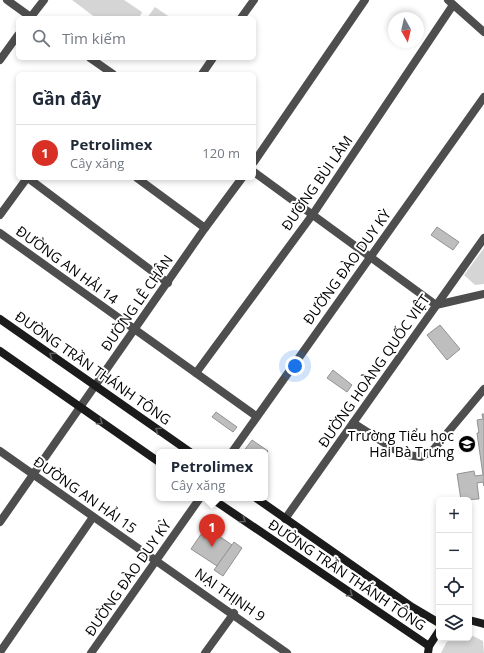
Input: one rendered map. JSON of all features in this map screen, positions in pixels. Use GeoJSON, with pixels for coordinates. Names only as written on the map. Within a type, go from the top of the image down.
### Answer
{"type":"FeatureCollection","features":[{"type":"Feature","properties":{"kind":"main road","name":"ĐƯỜNG TRẦN THÁNH TÔNG"},"geometry":{"type":"LineString","coordinates":[[0,319],[186,449]]}},
{"type":"Feature","properties":{"kind":"main road"},"geometry":{"type":"LineString","coordinates":[[0,351],[156,460]]}},
{"type":"Feature","properties":{"kind":"main road","name":"ĐƯỜNG TRẦN THÁNH TÔNG"},"geometry":{"type":"LineString","coordinates":[[215,501],[428,650]]}},
{"type":"Feature","properties":{"kind":"main road","name":"ĐƯỜNG TRẦN THÁNH TÔNG"},"geometry":{"type":"LineString","coordinates":[[260,501],[412,607],[436,621]]}},
{"type":"Feature","properties":{"kind":"main road"},"geometry":{"type":"LineString","coordinates":[[472,621],[484,624]]}},
{"type":"Feature","properties":{"kind":"main road"},"geometry":{"type":"LineString","coordinates":[[428,650],[436,635]]}},
{"type":"Feature","properties":{"kind":"street"},"geometry":{"type":"LineString","coordinates":[[7,0],[28,16]]}},
{"type":"Feature","properties":{"kind":"street"},"geometry":{"type":"LineString","coordinates":[[32,16],[44,0]]}},
{"type":"Feature","properties":{"kind":"street"},"geometry":{"type":"LineString","coordinates":[[242,16],[254,0]]}},
{"type":"Feature","properties":{"kind":"street"},"geometry":{"type":"LineString","coordinates":[[256,159],[365,0]]}},
{"type":"Feature","properties":{"kind":"street"},"geometry":{"type":"LineString","coordinates":[[451,2],[484,32]]}},
{"type":"Feature","properties":{"kind":"street","name":"ĐƯỜNG BÙI LÂM"},"geometry":{"type":"LineString","coordinates":[[196,373],[313,214],[451,2]]}},
{"type":"Feature","properties":{"kind":"street"},"geometry":{"type":"LineString","coordinates":[[0,60],[16,38]]}},
{"type":"Feature","properties":{"kind":"street"},"geometry":{"type":"LineString","coordinates":[[92,60],[104,72]]}},
{"type":"Feature","properties":{"kind":"street"},"geometry":{"type":"LineString","coordinates":[[203,72],[212,60]]}},
{"type":"Feature","properties":{"kind":"street","name":"ĐƯỜNG ĐÀO DUY KỲ"},"geometry":{"type":"LineString","coordinates":[[234,449],[484,97]]}},
{"type":"Feature","properties":{"kind":"street"},"geometry":{"type":"LineString","coordinates":[[256,173],[436,305],[484,294]]}},
{"type":"Feature","properties":{"kind":"street"},"geometry":{"type":"LineString","coordinates":[[0,215],[26,180]]}},
{"type":"Feature","properties":{"kind":"street"},"geometry":{"type":"LineString","coordinates":[[31,180],[168,283]]}},
{"type":"Feature","properties":{"kind":"street"},"geometry":{"type":"LineString","coordinates":[[140,180],[205,228]]}},
{"type":"Feature","properties":{"kind":"street","name":"ĐƯỜNG LÊ CHÂN"},"geometry":{"type":"LineString","coordinates":[[0,522],[32,474],[81,408],[205,228],[241,180]]}},
{"type":"Feature","properties":{"kind":"street","name":"ĐƯỜNG AN HẢI 14"},"geometry":{"type":"LineString","coordinates":[[0,233],[256,416]]}},
{"type":"Feature","properties":{"kind":"street","name":"ĐƯỜNG HOÀNG QUỐC VIỆT"},"geometry":{"type":"LineString","coordinates":[[285,519],[484,238]]}},
{"type":"Feature","properties":{"kind":"street"},"geometry":{"type":"LineString","coordinates":[[352,423],[394,449],[408,455],[421,457],[433,450],[484,389]]}},
{"type":"Feature","properties":{"kind":"street","name":"ĐƯỜNG AN HẢI 15"},"geometry":{"type":"LineString","coordinates":[[0,451],[156,560]]}},
{"type":"Feature","properties":{"kind":"street","name":"ĐƯỜNG ĐÀO DUY KỲ"},"geometry":{"type":"LineString","coordinates":[[91,653],[198,501]]}},
{"type":"Feature","properties":{"kind":"street"},"geometry":{"type":"LineString","coordinates":[[0,652],[93,517]]}},
{"type":"Feature","properties":{"kind":"street","name":"NẠI THỊNH 9"},"geometry":{"type":"LineString","coordinates":[[156,560],[287,653]]}},
{"type":"Feature","properties":{"kind":"street"},"geometry":{"type":"LineString","coordinates":[[205,653],[234,614]]}},
{"type":"Feature","properties":{"kind":"shaded area"},"geometry":{"type":"Polygon","coordinates":[[[72,0],[124,0],[142,12],[140,16],[93,16],[72,0]]]}},
{"type":"Feature","properties":{"kind":"shaded area"},"geometry":{"type":"Polygon","coordinates":[[[155,7],[168,16],[148,16],[155,7]]]}},
{"type":"Feature","properties":{"kind":"shaded area"},"geometry":{"type":"Polygon","coordinates":[[[484,248],[484,284],[475,285],[464,275],[484,248]]]}},
{"type":"Feature","properties":{"kind":"shaded area"},"geometry":{"type":"Polygon","coordinates":[[[472,636],[483,641],[484,653],[441,653],[448,641],[472,641],[472,636]]]}},
{"type":"Feature","properties":{"kind":"building"},"geometry":{"type":"Polygon","coordinates":[[[437,227],[459,242],[453,250],[431,235],[437,227]]]}},
{"type":"Feature","properties":{"kind":"building"},"geometry":{"type":"Polygon","coordinates":[[[440,325],[460,349],[447,360],[427,335],[440,325]]]}},
{"type":"Feature","properties":{"kind":"building"},"geometry":{"type":"Polygon","coordinates":[[[333,370],[352,385],[347,392],[327,378],[333,370]]]}},
{"type":"Feature","properties":{"kind":"building"},"geometry":{"type":"Polygon","coordinates":[[[216,412],[237,427],[233,432],[212,417],[216,412]]]}},
{"type":"Feature","properties":{"kind":"building"},"geometry":{"type":"Polygon","coordinates":[[[482,414],[484,414],[484,486],[483,482],[477,483],[479,499],[472,499],[472,497],[461,497],[457,474],[474,471],[475,476],[483,475],[477,433],[479,433],[477,420],[483,419],[482,414]]]}},
{"type":"Feature","properties":{"kind":"building"},"geometry":{"type":"Polygon","coordinates":[[[252,440],[265,449],[245,449],[252,440]]]}},
{"type":"Feature","properties":{"kind":"building"},"geometry":{"type":"Polygon","coordinates":[[[206,527],[232,545],[217,566],[191,549],[206,527]]]}},
{"type":"Feature","properties":{"kind":"building"},"geometry":{"type":"Polygon","coordinates":[[[234,542],[242,548],[223,576],[214,570],[234,542]]]}},
{"type":"Feature","properties":{"kind":"place","name":"Trường Tiểu học Hai Bà Trưng"},"geometry":{"type":"Point","coordinates":[467,444]}},
{"type":"Feature","properties":{"kind":"place","name":"Petrolimex"},"geometry":{"type":"Point","coordinates":[212,547]}}]}
